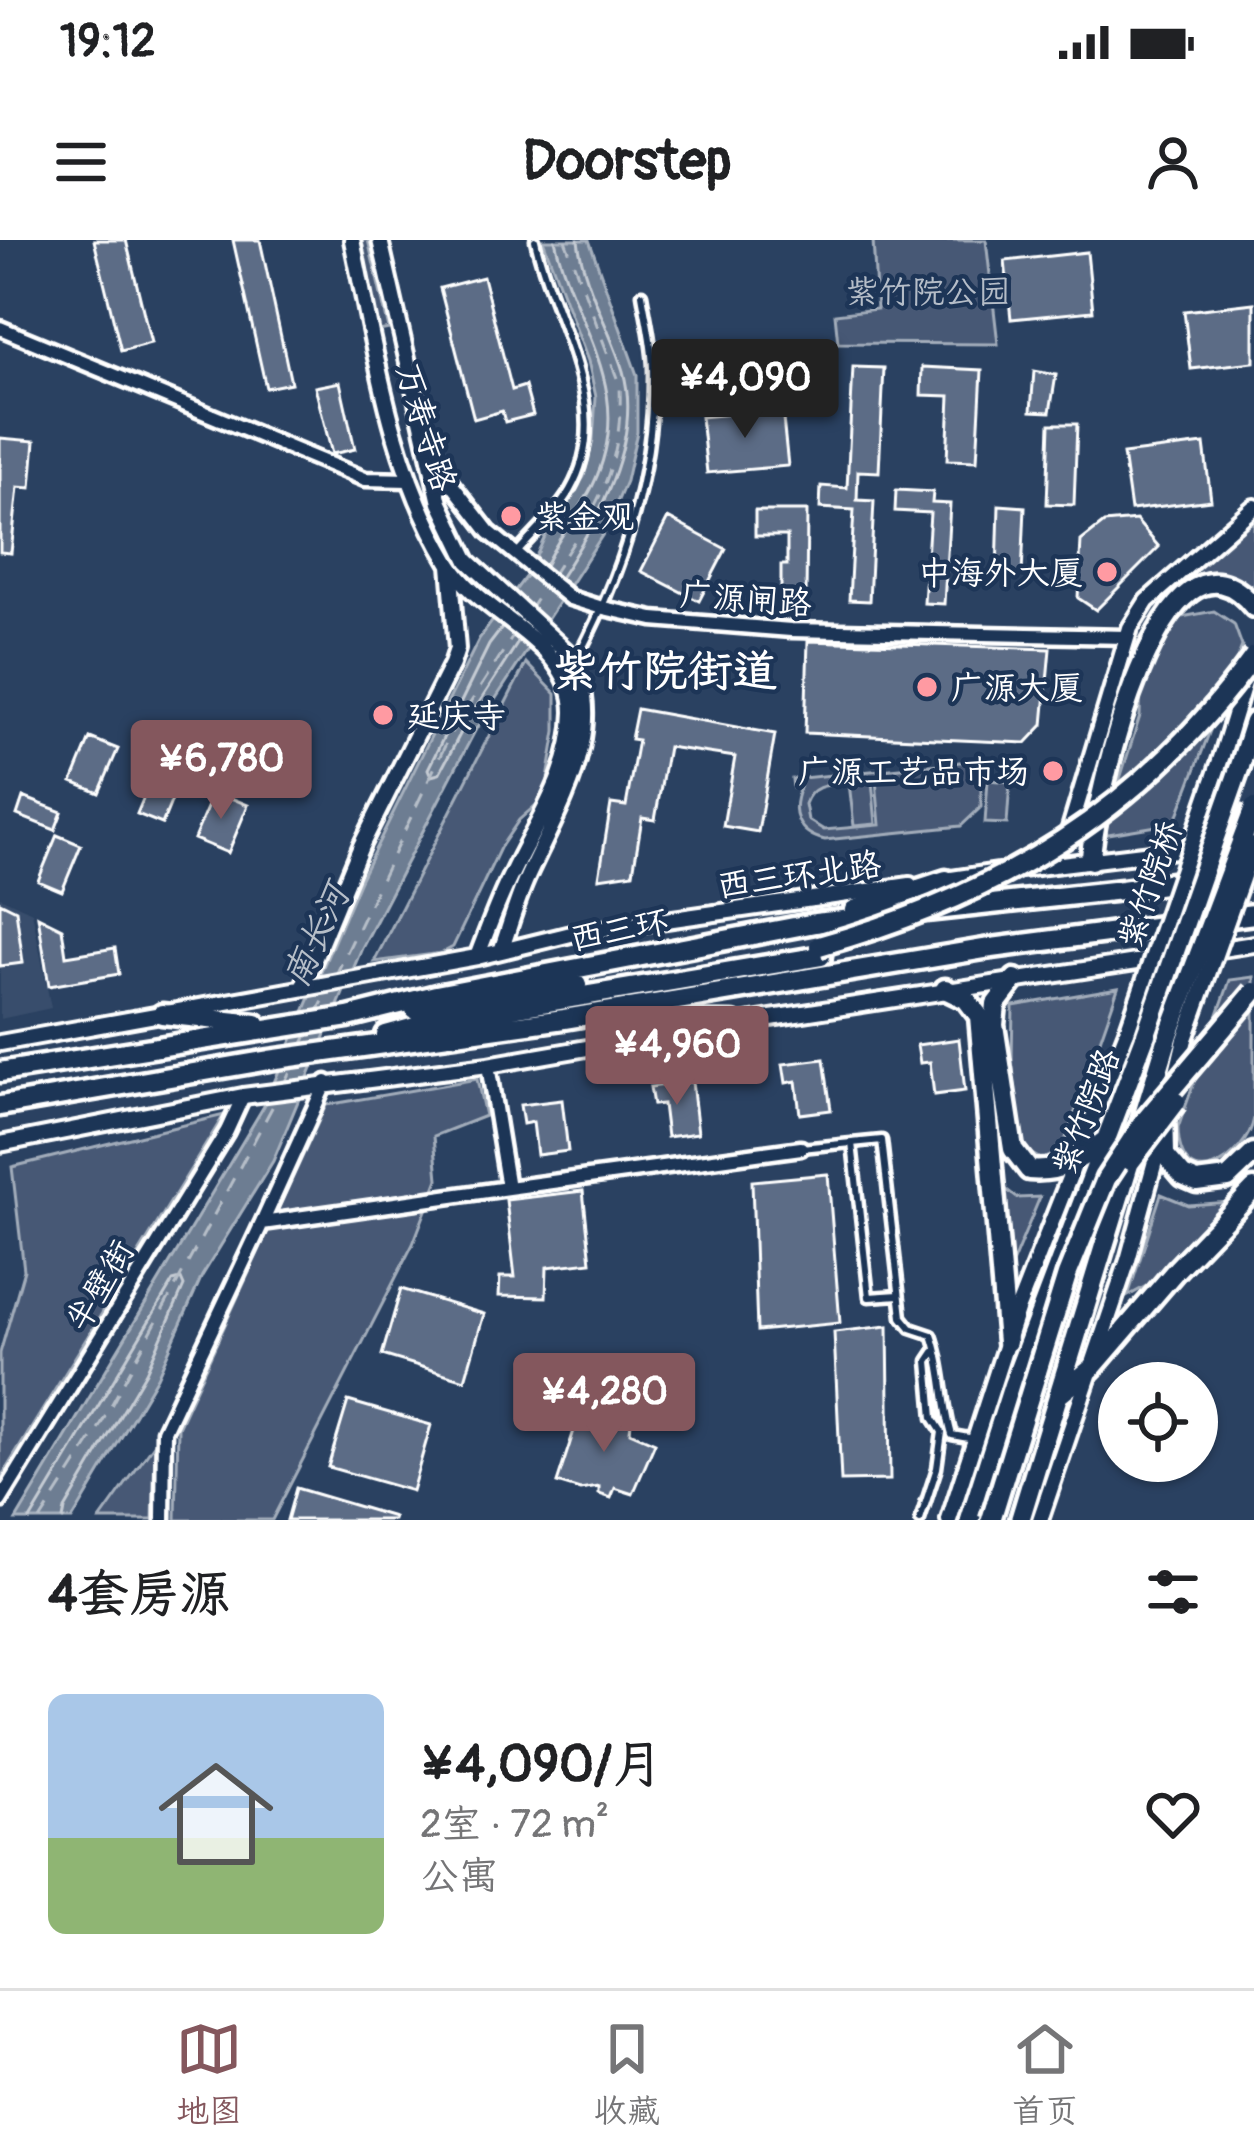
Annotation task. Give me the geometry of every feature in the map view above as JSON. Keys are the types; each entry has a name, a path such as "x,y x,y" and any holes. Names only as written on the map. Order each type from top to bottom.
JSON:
{"highway":[{"path":"1091,860 1096,812 1144,653 1172,608 1186,592 1204,584 1225,584 1241,592 1254,608"},
{"path":"348,1018 820,951 946,904 1053,848 1151,774 1201,723 1254,654"},
{"path":"329,1051 441,1020 820,951 914,929 992,895 1060,857 1166,776 1201,741 1254,672"},
{"name":"紫竹院路","path":"966,1520 1106,1139 1136,1032 1254,722"},
{"name":"紫竹院路","path":"1020,1520 1254,808"},
{"name":"西三环","path":"0,1072 348,1018 436,994 815,922 1122,890 1254,871"},
{"path":"815,922 946,880"},
{"path":"0,1106 985,949 1254,914"},
{"path":"1015,979 996,1004 994,1025 1012,1149 1029,1170 1075,1164 1106,1139"},
{"path":"945,988 966,999 980,1016 1006,1342"},
{"path":"991,1520 1067,1275 1106,1179 1142,1124 1254,992"},
{"path":"1003,1520 1078,1275 1116,1184 1168,1112 1254,1011"},
{"path":"162,1015 284,1027"},
{"path":"564,1019 733,1023"},
{"path":"1177,1037 1163,1132 1165,1155 1172,1167 1197,1182 1228,1178 1254,1153"},
{"path":"1058,1395 1092,1368 1254,1189"}],"street":[{"name":"万寿寺路","path":"352,240 391,425 409,480 450,565 493,610 543,641"},
{"name":"万寿寺路","path":"380,240 440,502 467,561 543,641"},
{"path":"0,328 365,479 409,480"},
{"name":"广源闸路","path":"427,451 489,532 570,598 604,608 653,619 791,630 1127,638"},
{"path":"1051,865 1074,823 1127,638 1147,601 1254,507"},
{"path":"303,986 361,846 452,664 457,649 450,565"},
{"path":"501,951 525,883 566,799 579,754 584,692 574,664 543,641"},
{"path":"477,957 510,875 557,787 571,735 570,685 543,641"},
{"name":"紫竹院桥","path":"1136,1032 1254,654"},
{"name":"西三环北路","path":"0,1043 477,957 575,933 1051,865 1254,842"},
{"name":"紫竹院路","path":"1177,1037 1254,842"},
{"path":"0,1144 326,1082 488,1065 945,988 1254,944"},
{"name":"紫竹院路","path":"949,1520 1006,1342 1075,1164 1136,1032"},
{"path":"488,1065 508,1188"},
{"path":"164,1520 164,1431 326,1082"},
{"name":"半壁街","path":"0,1502 249,1095"},
{"path":"1040,1520 1128,1260 1163,1132"},
{"path":"262,1223 801,1148"}],"lane":[{"path":"517,555 571,489 587,437 586,401 535,240"},
{"path":"574,664 604,608 637,509 652,422 652,362 642,294"},
{"path":"801,1148 882,1140 902,1317 911,1328 932,1335 941,1359 944,1411 952,1435"},
{"path":"853,1143 869,1297 899,1295"},
{"path":"941,1359 934,1352 928,1361 933,1418 942,1432 974,1439"},
{"path":"920,1520 937,1468 942,1432"}],"shaded area":[{"path":"0,897 32,912 51,1008 0,1019"}],"green space":[{"path":"358,240 368,240 389,329 379,331"},
{"name":"紫竹院公园","path":"873,240 986,240 998,344 838,343 835,314 877,309"},
{"path":"1254,520 1254,591 1219,578 1181,584"},
{"path":"1214,611 1234,624 1242,646 1175,823 1102,835 1140,716 1141,676 1166,633 1182,617"},
{"path":"526,663 556,694 556,731 545,797 519,820 500,848 453,947 442,953 374,962"},
{"path":"990,759 991,769 973,772 981,784 981,807 961,826 825,840 808,833 798,821 795,806 800,788 793,788 792,779","holes":["876,780 880,825 824,830 808,820 805,804 817,789 849,783 854,826 876,824 872,781"]},
{"path":"988,780 1010,782 1007,824 985,823"},
{"path":"1254,977 1254,1118 1249,1133 1227,1159 1201,1168 1190,1163 1182,1150 1178,1128 1230,980"},
{"path":"1118,988 1065,1141 1060,1151 1042,1160 1022,1148 1012,1060 1013,1006"},
{"path":"477,1079 485,1116 434,1136 438,1179 413,1244 272,1520 176,1520 178,1427 326,1105"},
{"path":"224,1115 0,1479 0,1353 24,1270 12,1167"},
{"path":"1003,1187 1017,1198 1040,1197 1007,1276"},
{"path":"1161,1194 1188,1205 1230,1202 1148,1285 1128,1296"},
{"path":"155,1443 153,1520 100,1520"}],"water":[{"path":"543,240 589,240 637,375 637,432 626,481 605,531 476,729 362,948 273,1161 202,1276 157,1377 72,1520 16,1520 264,1106 360,880 479,639 529,572 547,532 584,477 596,397 588,361"}],"building":[{"path":"94,240 126,240 151,343 121,351"},
{"path":"233,240 260,240 291,383 266,388"},
{"path":"1087,252 1093,311 1011,319 1005,261"},
{"path":"483,277 512,390 525,386 533,415 505,422 502,411 474,419 440,288"},
{"path":"1254,303 1254,362 1191,369 1184,311"},
{"path":"853,367 884,368 879,472 858,471 857,500 874,501 869,601 849,600 854,510 820,508 821,486 847,488"},
{"path":"922,367 982,370 977,461 947,460 950,396 921,395"},
{"path":"1034,371 1056,375 1050,412 1031,411"},
{"path":"340,382 355,449 332,454 315,387"},
{"path":"782,409 788,466 707,473 701,417"},
{"path":"1050,424 1077,424 1074,505 1047,504"},
{"path":"0,438 35,441 31,488 18,487 11,553 0,552"},
{"path":"1204,444 1211,500 1131,510 1123,454"},
{"path":"896,490 933,492 932,503 950,504 944,604 924,603 930,513 895,511"},
{"path":"999,505 1025,507 1022,575 997,573"},
{"path":"755,511 807,511 806,598 781,599 787,536 755,536"},
{"path":"668,518 726,549 699,601 641,571"},
{"name":"中海外大厦","path":"1136,520 1159,547 1096,610 1078,598 1081,541 1104,523"},
{"name":"广源大厦","path":"808,641 1050,649 1043,725 1026,743 805,733"},
{"path":"637,709 775,734 758,832 723,826 735,757 668,747 655,820 642,818 633,873 599,878 611,804 626,806 638,740 631,739"},
{"path":"90,738 118,749 99,793 72,782"},
{"path":"157,765 182,775 162,824 137,814"},
{"path":"214,791 248,805 228,853 194,839"},
{"path":"23,797 62,812 55,830 17,815"},
{"path":"57,835 81,845 62,891 38,881"},
{"path":"0,902 16,910 23,963 0,966"},
{"path":"38,916 62,928 66,956 115,948 119,974 49,986"},
{"path":"959,1039 965,1091 934,1095 930,1062 920,1063 917,1045"},
{"path":"824,1059 831,1110 800,1114 796,1081 786,1083 783,1064"},
{"path":"692,1082 698,1133 667,1137 663,1104 653,1105 650,1087"},
{"path":"562,1100 568,1151 537,1155 533,1122 523,1124 520,1105"},
{"path":"828,1174 840,1323 757,1331 752,1181"},
{"path":"583,1191 591,1262 547,1267 546,1297 499,1296 500,1277 515,1277 506,1200"},
{"path":"401,1289 484,1314 465,1380 382,1355"},
{"path":"888,1326 890,1480 841,1481 834,1332"},
{"path":"348,1401 431,1425 412,1491 328,1467"},
{"path":"582,1406 608,1419 631,1422 630,1432 655,1443 633,1494 615,1488 611,1498 599,1494 599,1487 580,1490 557,1483"},
{"path":"296,1488 394,1517 287,1520"}],"ferry route":[{"path":"551,577 603,488 620,416 620,386 565,240"},
{"path":"528,612 546,585"},
{"path":"335,977 451,733 517,630"},
{"path":"316,1015 328,991"},
{"path":"301,1048 310,1029"},
{"path":"283,1086 292,1067"},
{"path":"40,1520 100,1426 276,1100"}],"place":[{"name":"紫金观","path":"511,516"},
{"name":"中海外大厦","path":"1107,572"},
{"name":"广源大厦","path":"927,687"},
{"name":"延庆寺","path":"383,715"},
{"name":"广源工艺品市场","path":"1053,771"}],"district":[{"name":"紫竹院街道","path":"665,670"}],"water label":[{"name":"南长河","path":"315,935"}]}
